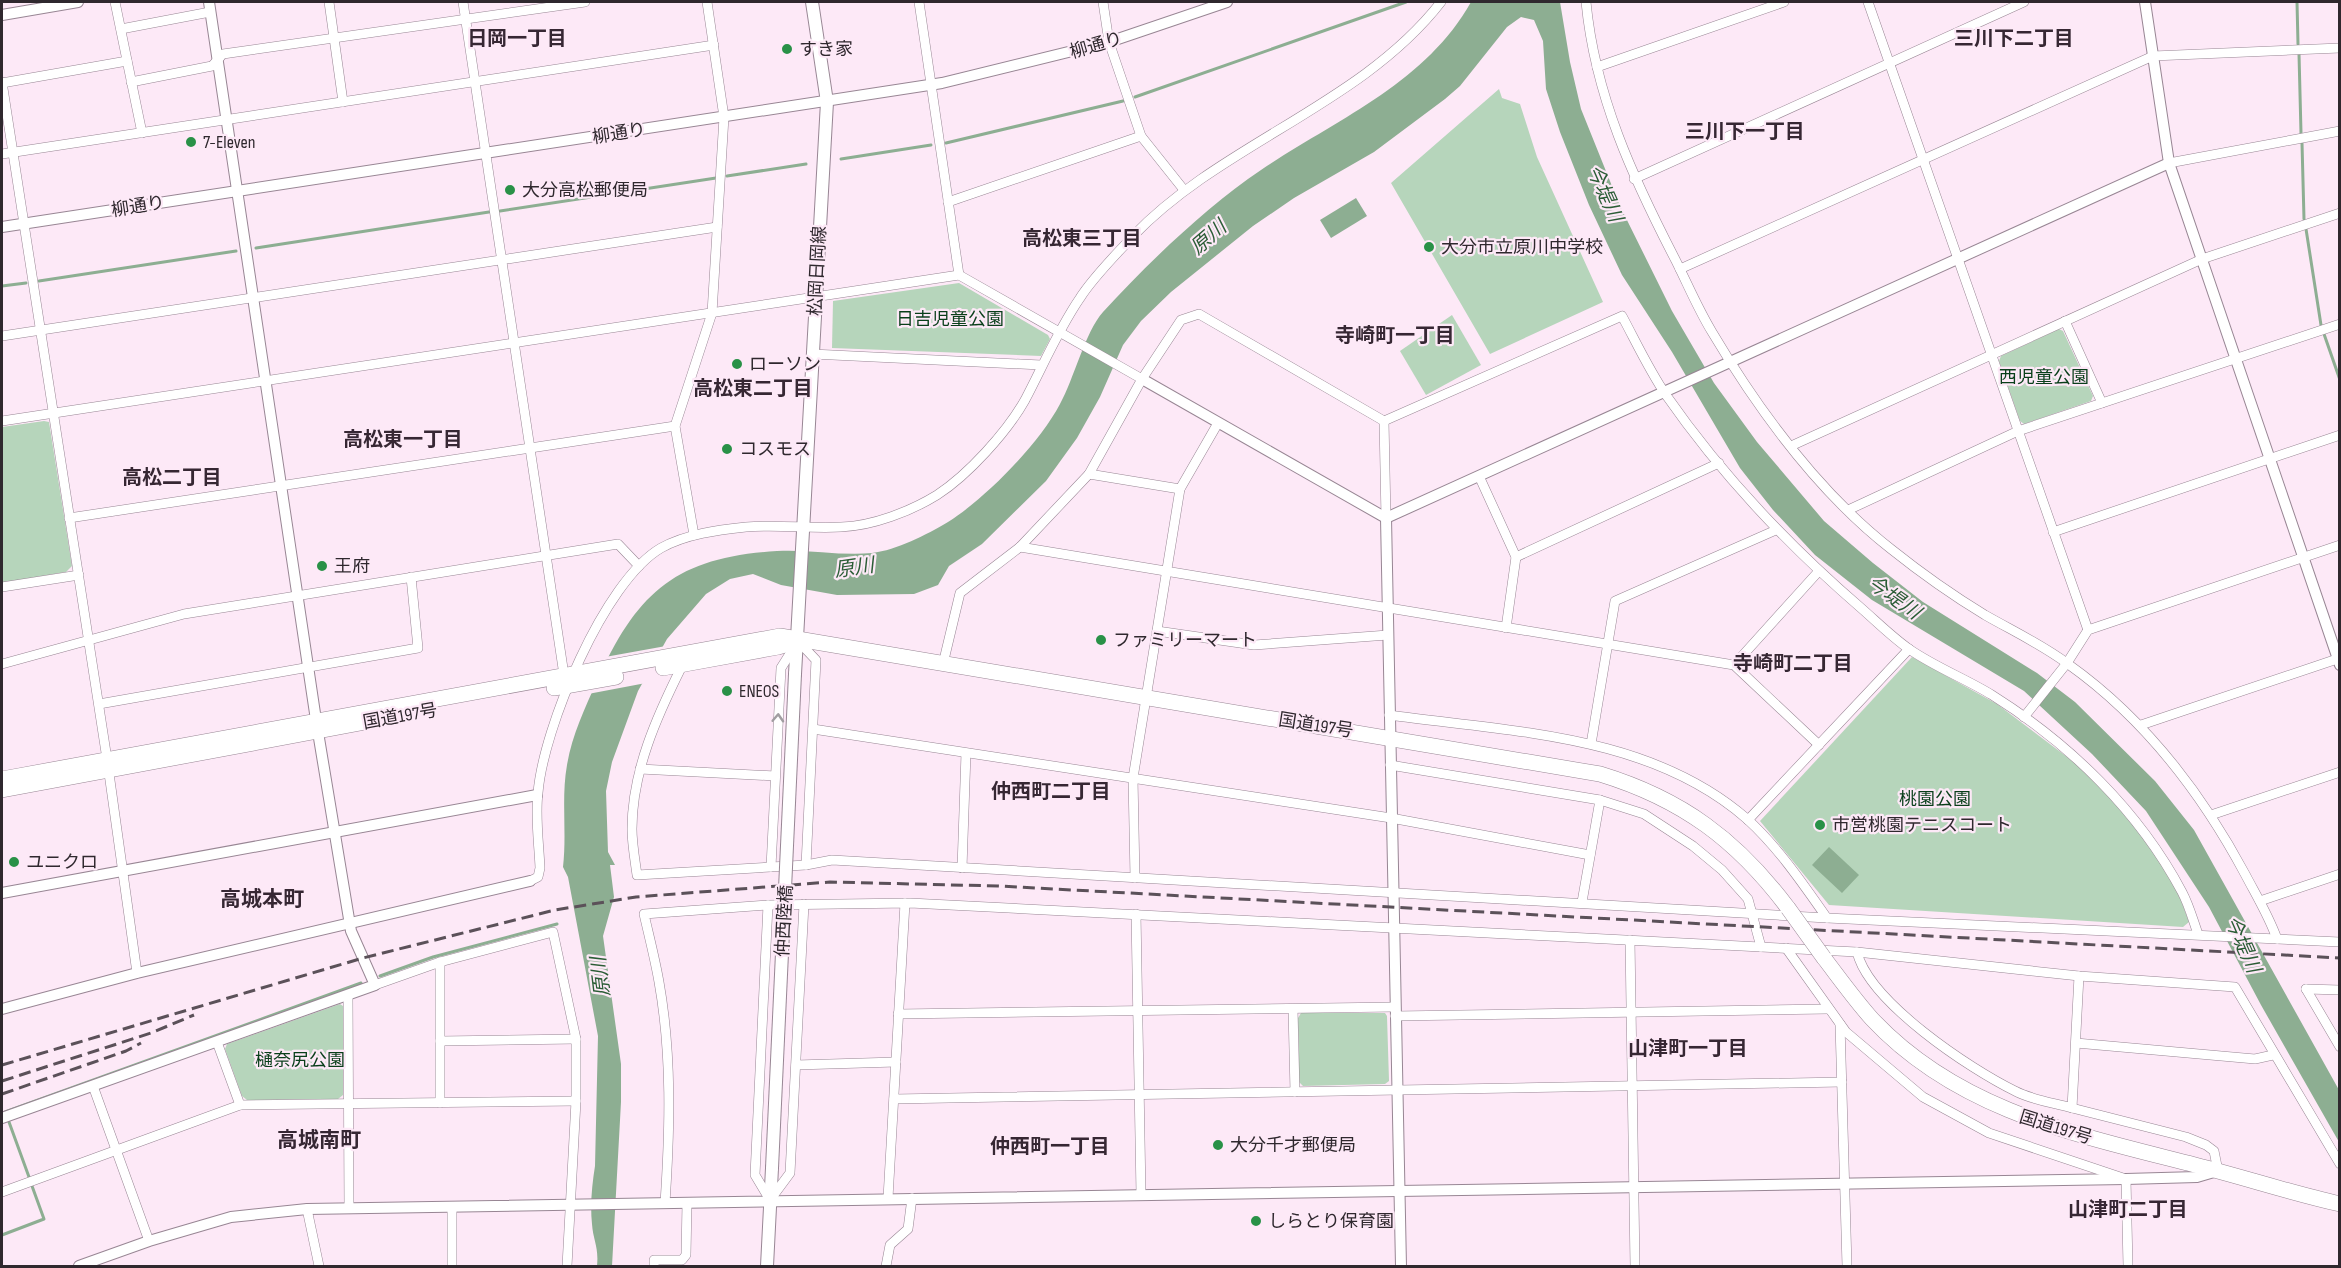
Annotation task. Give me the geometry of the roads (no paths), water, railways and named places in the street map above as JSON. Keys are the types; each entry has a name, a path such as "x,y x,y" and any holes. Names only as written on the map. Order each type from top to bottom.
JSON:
{"highway":[{"name":"国道197号","path":"2,790 107,765 576,677 665,663 780,636 798,641 1583,770 1639,787 1675,804 1713,829 1756,869 1863,1009 1895,1041 1944,1078 1989,1104 2055,1128 2340,1204"},
{"name":"国道197号","path":"665,663 682,666 798,641"},
{"name":"国道197号","path":"2,779 107,765"}],"main road":[{"name":"松岡日岡線","path":"798,641 827,102 812,2"},
{"name":"仲西陸橋","path":"770,1200 798,641"},
{"path":"767,1266 770,1200"}],"street":[{"path":"2,15 78,2"},
{"path":"115,2 142,133"},
{"path":"329,2 343,102"},
{"path":"463,2 488,153 546,555 576,677"},
{"path":"131,82 212,66 223,54 585,2"},
{"path":"694,535 675,426 712,313 724,117 707,2"},
{"path":"919,2 959,275"},
{"path":"1102,2 1109,42 1142,136 1184,190"},
{"name":"柳通り","path":"2,227 931,85 987,74 1109,42 1227,2"},
{"path":"2,1009 137,973 530,881 538,877 540,868 537,795 548,746 610,603 639,566 660,548 694,535 748,527 844,527 883,519 936,495 968,470 1023,403 1041,365 1087,289 1136,233 1184,190 1316,108 1365,72 1421,25 1441,2"},
{"path":"1586,2 1597,67 1614,128 1634,179 1710,329 1731,363 1791,446 1848,510 1888,548 1940,586 2067,663 2108,694 2141,725 2181,773 2211,815 2260,901 2277,939"},
{"path":"1597,67 1784,2"},
{"path":"1868,2 2088,630"},
{"path":"1634,179 2024,2"},
{"path":"2141,725 2339,661 2169,163 2145,2"},
{"path":"120,29 210,7 308,668 350,923 375,985"},
{"path":"2,154 714,45"},
{"path":"1680,269 2153,56 2340,48"},
{"path":"127,61 2,83 99,704 137,973"},
{"path":"1386,518 1665,394 1716,368 2169,163 2340,131"},
{"path":"948,202 1142,136"},
{"path":"1791,446 2202,259 2340,213"},
{"path":"2,336 717,226"},
{"path":"2,421 959,275 1386,518"},
{"path":"943,664 960,593 1020,547 1089,474 1142,379 1182,320 1198,314 1384,421"},
{"path":"1384,421 1622,316 1665,394 1776,530 1818,572 1909,649 1991,695 2024,717 2065,749 2119,800 2139,825 2183,894 2198,934"},
{"path":"2065,321 2102,403"},
{"path":"1848,510 2018,431 2340,324"},
{"path":"812,354 1041,365"},
{"path":"1384,421 1401,1266"},
{"path":"1135,878 1133,778 1180,489 1218,423"},
{"path":"69,518 675,426"},
{"path":"2053,532 2340,435"},
{"path":"1516,557 1719,463"},
{"path":"1089,474 1180,489"},
{"path":"1479,476 1516,557 1506,628"},
{"path":"1591,744 1615,601 1776,530"},
{"path":"2,664 184,614 546,555 618,544 639,566"},
{"path":"2024,717 2067,663 2088,630 2340,545"},
{"path":"1020,547 1734,665 1819,745"},
{"path":"1734,665 1818,572"},
{"path":"2,587 78,575"},
{"path":"99,704 418,648 411,577"},
{"path":"1157,631 1244,645 1388,634"},
{"path":"771,867 781,668 798,641 816,660 806,865"},
{"path":"1748,820 1909,649"},
{"path":"682,666 652,732 640,769 632,829 637,875 806,865 832,860 1827,918 2340,942"},
{"path":"1389,715 1591,744 1647,760 1723,800 1748,820 1790,866 1827,918"},
{"path":"813,729 1391,818 1590,855"},
{"path":"962,868 966,753"},
{"path":"1390,765 1600,800 1644,814 1693,846 1722,870 1748,899 1754,914 1761,947"},
{"path":"640,769 775,776"},
{"path":"2211,815 2340,772"},
{"path":"2,893 537,795"},
{"path":"1582,902 1600,800"},
{"path":"2260,901 2340,874"},
{"path":"888,1198 905,903"},
{"path":"665,1203 670,1128 669,1066 659,980 644,914 804,904 905,903 1857,952 2079,976 2235,987 2273,1055 2340,1164"},
{"path":"770,1200 790,1173 804,904"},
{"path":"768,905 754,1175 770,1200"},
{"path":"1136,914 1141,1194"},
{"path":"2,1118 440,962 554,932 576,1039 573,1205 567,1266"},
{"path":"1630,940 1635,1266"},
{"path":"1785,948 1840,1024 1923,1097 1989,1133 2126,1179"},
{"path":"79,1266 149,1241 231,1217 307,1209 2126,1179 2197,1177 2218,1170 2214,1151 2186,1137 2018,1093 1942,1045 1893,1005 1870,979 1857,952"},
{"path":"440,962 440,1103"},
{"path":"2072,1108 2079,976"},
{"path":"2340,990 2306,989 2340,1047"},
{"path":"348,995 349,1208"},
{"path":"898,1014 1293,1008 1631,1012 1828,1008"},
{"path":"1293,1008 1295,1092"},
{"path":"1840,1024 1847,1266"},
{"path":"440,1041 576,1039"},
{"path":"217,1042 240,1105"},
{"path":"2076,1043 2255,1059 2273,1055"},
{"path":"796,1065 896,1062"},
{"path":"894,1099 1842,1082"},
{"path":"93,1086 149,1241"},
{"path":"2,1191 240,1105 576,1101"},
{"path":"2126,1179 2128,1266"},
{"path":"886,1266 890,1245 908,1229 912,1198"},
{"path":"654,1266 654,1260 682,1260 686,1256 687,1203"},
{"path":"452,1207 452,1266"},
{"path":"307,1209 319,1266"}],"water":[{"path":"1471,2 1560,2 1581,109 1620,206 1672,311 1714,383 1757,442 1824,521 1923,602 2037,673 2075,702 2155,781 2194,830 2339,1090 2339,1142 2261,1005 2209,907 2146,811 2092,754 2024,691 1872,600 1815,555 1773,510 1740,468 1672,352 1622,275 1589,205 1560,132 1546,89 1543,41 1534,20 1521,17 1507,27 1460,86 1445,99 1374,152 1294,198 1253,226 1171,292 1141,321 1123,345 1100,397 1077,438 1046,481 982,544 949,566 938,585 914,594 837,595 781,585 753,574 730,579 706,594 667,639 638,691 612,762 606,791 608,852 615,865 610,865 614,897 603,936 621,1064 621,1102 612,1266 597,1266 591,1210 595,1166 598,1036 568,877 563,867 564,790 569,754 579,722 612,650 628,624 645,602 664,585 686,571 712,561 777,551 872,553 921,537 963,512 995,485 1025,453 1051,420 1097,321 1139,274 1178,236 1240,185 1404,78 1452,31"},
{"path":"1356,198 1367,216 1331,238 1320,220"},
{"path":"1829,847 1859,875 1842,893 1812,865"}],"waterway":[{"path":"1135,97 1406,2"},
{"path":"2297,2 2298,44"},
{"path":"2299,54 2301,133"},
{"path":"946,143 1123,101"},
{"path":"2302,143 2304,219"},
{"path":"841,159 931,145"},
{"path":"727,176 806,164"},
{"path":"500,211 716,178"},
{"path":"256,248 489,212"},
{"path":"2306,229 2321,325"},
{"path":"39,281 236,251"},
{"path":"2,286 26,283"},
{"path":"2324,334 2340,380"},
{"path":"380,976 433,957 557,924"},
{"path":"5,1112 361,983"},
{"path":"9,1122 29,1177"},
{"path":"2,1235 44,1219 32,1186"}],"railway":[{"path":"2,1065 363,958 555,910 636,897 830,882 998,886 2340,958"},
{"path":"2,1081 151,1033 194,1015"},
{"path":"2,1094 126,1051 141,1043"}],"place":[{"name":"すき家","path":"787,49"},
{"name":"7-Eleven","path":"191,142"},
{"name":"大分高松郵便局","path":"510,190"},
{"name":"大分市立原川中学校","path":"1429,247"},
{"name":"ローソン","path":"737,364"},
{"name":"コスモス","path":"727,449"},
{"name":"王府","path":"322,566"},
{"name":"ファミリーマート","path":"1101,640"},
{"name":"ENEOS","path":"727,691"},
{"name":"市営桃園テニスコート","path":"1820,825"},
{"name":"ユニクロ","path":"14,862"},
{"name":"大分千才郵便局","path":"1218,1145"},
{"name":"しらとり保育園","path":"1256,1221"}],"district":[{"name":"日岡一丁目","path":"517,38"},
{"name":"三川下二丁目","path":"2014,38"},
{"name":"三川下一丁目","path":"1745,131"},
{"name":"高松東三丁目","path":"1082,238"},
{"name":"寺崎町一丁目","path":"1395,335"},
{"name":"高松東二丁目","path":"753,388"},
{"name":"高松東一丁目","path":"403,439"},
{"name":"高松二丁目","path":"172,477"},
{"name":"寺崎町二丁目","path":"1793,663"},
{"name":"仲西町二丁目","path":"1051,791"},
{"name":"高城本町","path":"262,899"},
{"name":"山津町一丁目","path":"1688,1048"},
{"name":"高城南町","path":"319,1140"},
{"name":"仲西町一丁目","path":"1050,1146"},
{"name":"山津町二丁目","path":"2128,1209"}],"water label":[{"name":"今堤川","path":"1605,193"},
{"name":"原川","path":"1208,237"},
{"name":"原川","path":"854,567"},
{"name":"今堤川","path":"1894,597"},
{"name":"今堤川","path":"2243,944"},
{"name":"原川","path":"600,977"}],"park label":[{"name":"日吉児童公園","path":"950,319"},
{"name":"西児童公園","path":"2044,377"},
{"name":"桃園公園","path":"1935,799"},
{"name":"樋奈尻公園","path":"300,1060"}]}
